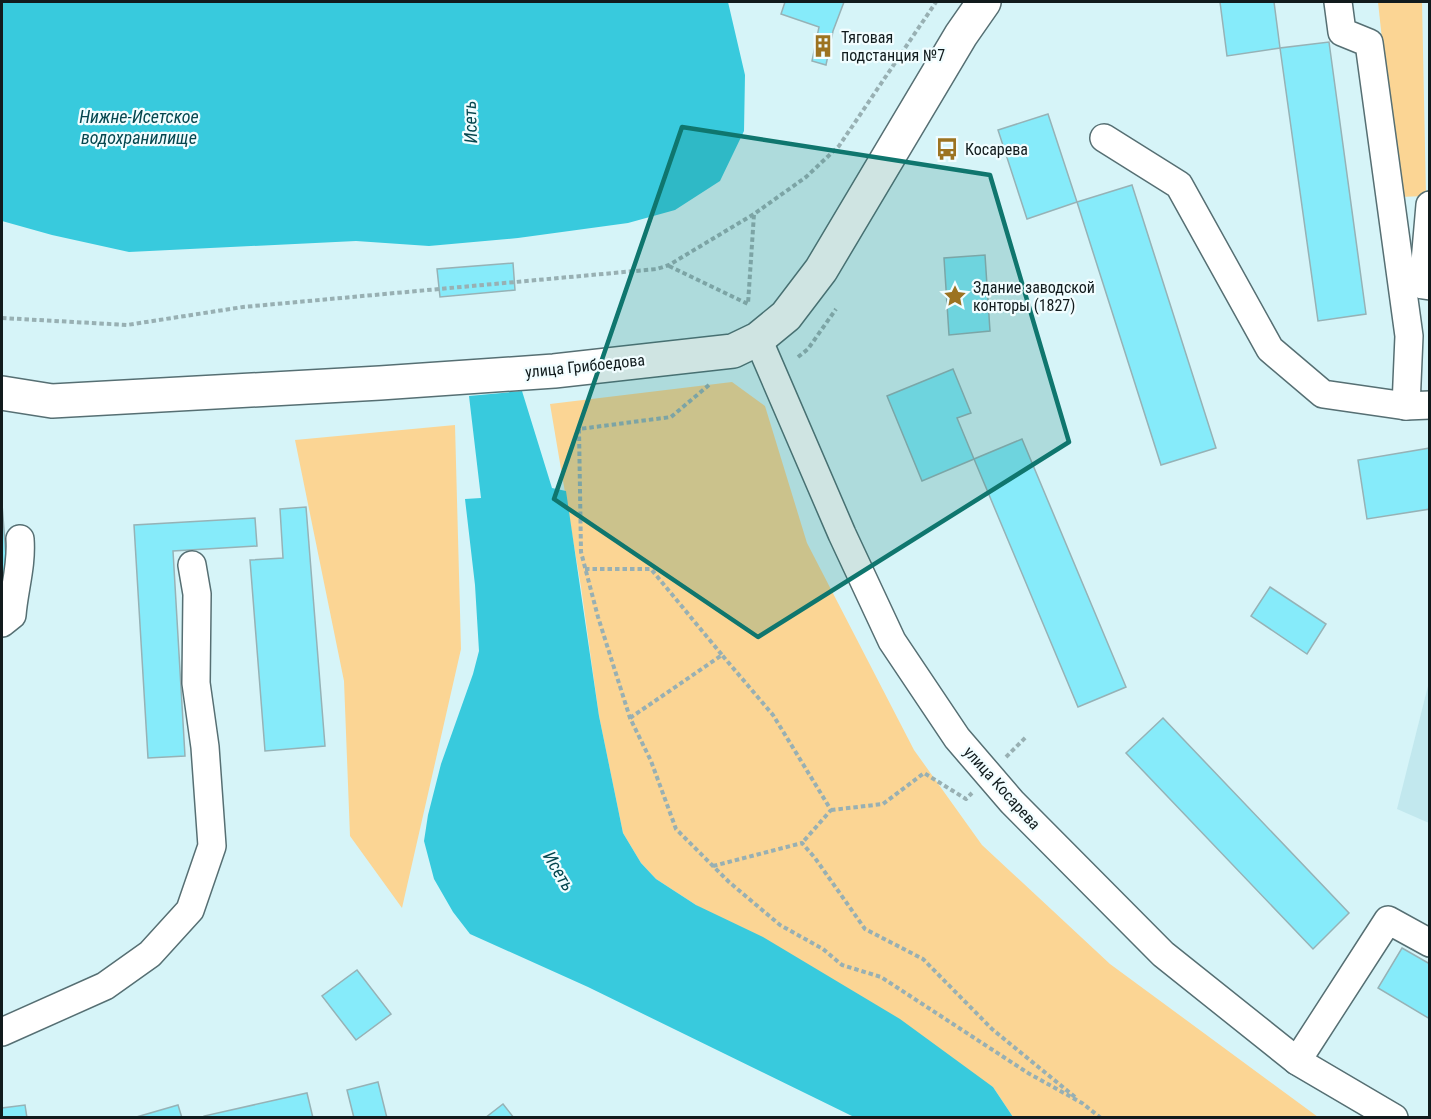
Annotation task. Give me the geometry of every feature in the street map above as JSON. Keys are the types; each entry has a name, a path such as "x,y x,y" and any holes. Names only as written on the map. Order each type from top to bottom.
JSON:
{"main road":[{"name":"улица Грибоедова","path":"2,393 52,401 380,383 554,371 733,351 758,339 786,316 821,270 961,35 984,2"}],"street":[{"path":"1104,138 1179,185 1270,349 1323,394 1418,405 1369,43 1342,32 1338,2"},
{"path":"1409,336 1426,285 1430,205"},
{"name":"улица Косарева","path":"758,339 842,534 892,641 957,738 1012,801 1164,954 1298,1061 1394,1118"},
{"path":"2,623 12,615 21,558 20,539"},
{"path":"2,1032 105,986 150,954 190,910 212,846 205,747 196,683 197,594 192,565"},
{"path":"1298,1061 1388,920 1430,943"}],"path":[{"path":"2,318 128,326 243,308 657,269 669,265 754,213 806,177 838,146 936,2"},
{"path":"669,265 748,304 754,213"},
{"path":"798,357 808,349 836,309"},
{"path":"713,381 671,417 579,429 581,552 585,569 630,718 651,761 676,829 729,882 780,925 823,949 842,965 881,977 1028,1073 1082,1104"},
{"path":"585,569 651,569 773,715 831,810"},
{"path":"630,718 722,655"},
{"path":"713,866 802,843 831,810 884,804 924,773 966,799"},
{"path":"802,843 865,929 922,959 992,1029 1101,1118"}],"highlighted area":[{"path":"682,127 990,175 1069,442 758,637 554,499"}],"shaded area":[{"path":"1378,2 1422,2 1426,196 1399,197"},
{"path":"732,382 765,406 807,543 914,750 982,845 1110,964 1318,1117 1013,1117 993,1087 696,905 656,879 641,863 623,833 599,716 581,587 550,404"},
{"path":"455,425 461,649 402,908 350,836 344,681 295,440"},
{"path":"1429,682 1430,823 1397,809"}],"water":[{"name":"Нижне-Исетское водохранилище","path":"2,2 728,2 745,75 744,131 720,181 675,210 628,223 518,238 429,246 356,241 129,252 2,221"},
{"name":"Исеть","path":"522,391 552,488 566,491 599,716 623,833 641,863 656,879 696,905 763,937 900,1019 993,1087 1013,1117 854,1117 588,987 470,934 453,912 434,879 424,841 441,764 479,651 475,585 465,499 481,498 469,396"}],"building":[{"name":"Тяговая подстанция №7","path":"785,2 844,2 833,31 826,65 812,61 819,27 781,14"},
{"path":"1220,2 1274,2 1280,48 1227,56"},
{"path":"1329,42 1366,314 1318,321 1280,48"},
{"path":"1048,114 1077,202 1027,219 998,130"},
{"path":"1132,185 1216,448 1161,465 1077,202"},
{"path":"985,255 990,331 949,335 944,258"},
{"path":"513,263 515,290 440,297 437,269"},
{"path":"953,369 971,413 957,418 974,459 922,481 887,396"},
{"path":"1022,439 1126,687 1078,707 974,459"},
{"path":"1430,448 1430,509 1367,519 1358,460"},
{"path":"2,504 8,582 2,582"},
{"path":"306,507 325,746 265,751 250,560 283,558 280,509"},
{"path":"255,518 257,546 173,551 185,756 148,758 134,525"},
{"path":"1270,587 1326,624 1307,654 1251,616"},
{"path":"1163,718 1349,913 1313,949 1126,753"},
{"path":"1402,948 1430,964 1430,1019 1378,988"},
{"path":"357,970 391,1014 356,1040 322,996"},
{"path":"378,1082 387,1118 354,1118 347,1090"},
{"path":"307,1093 313,1118 204,1118 204,1116"},
{"path":"503,1104 514,1118 485,1118"},
{"path":"25,1105 27,1118 2,1118 2,1108"},
{"path":"178,1105 182,1118 133,1118"}],"place":[{"name":"Тяговая подстанция №7","path":"823,46"},
{"name":"Косарева","path":"947,149"},
{"name":"Здание заводской конторы (1827)","path":"955,296"}]}
